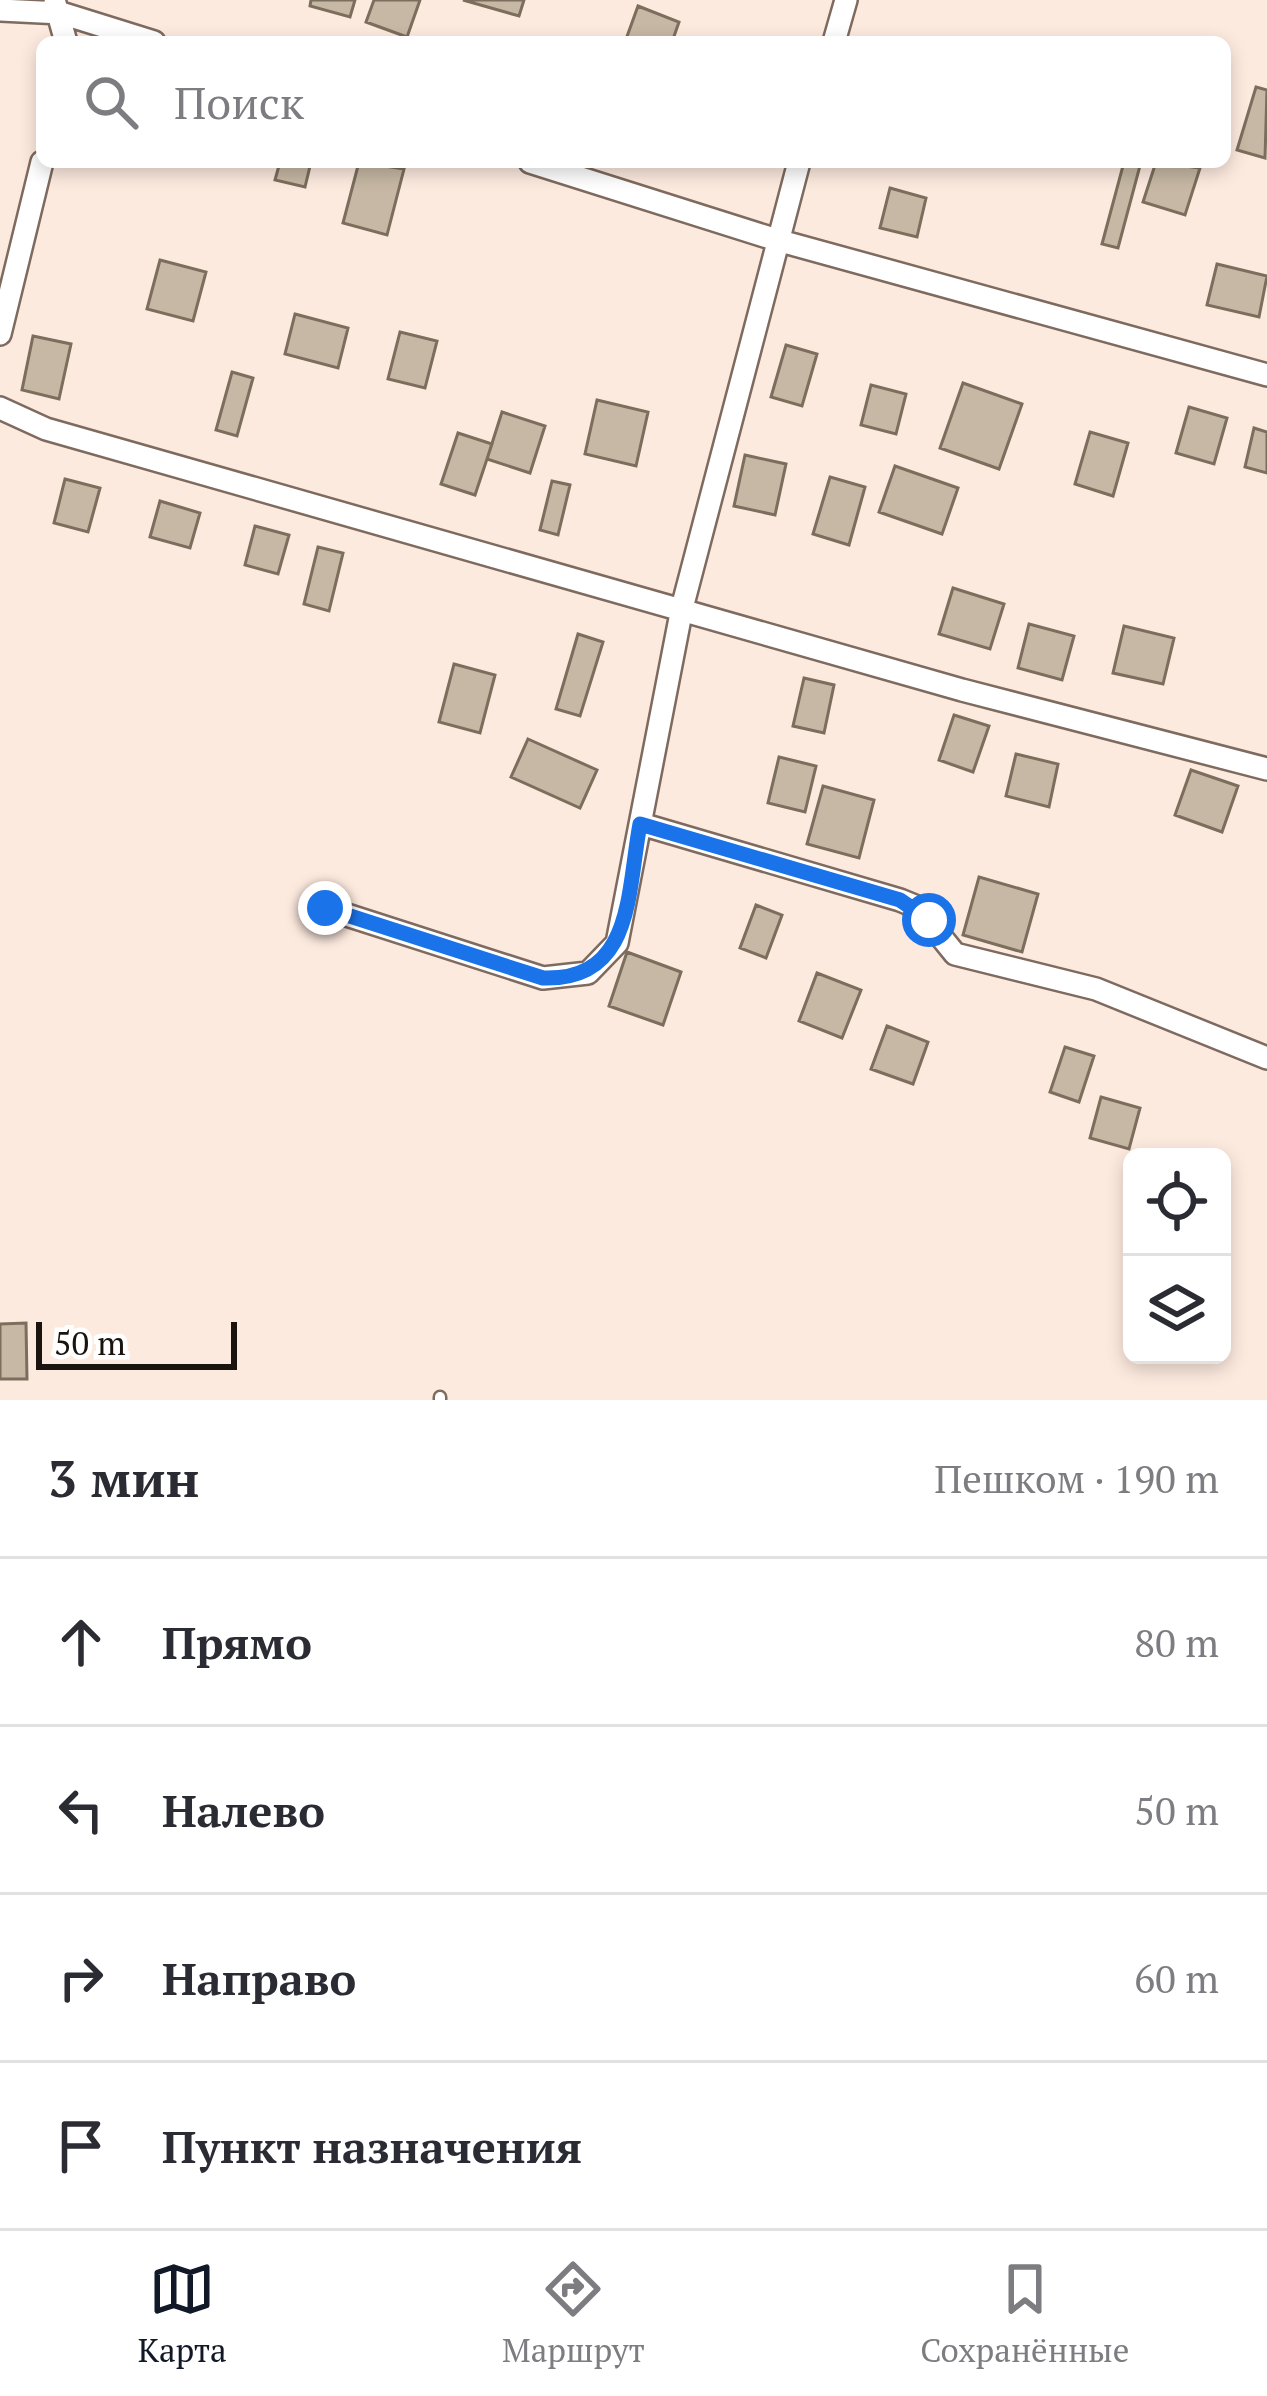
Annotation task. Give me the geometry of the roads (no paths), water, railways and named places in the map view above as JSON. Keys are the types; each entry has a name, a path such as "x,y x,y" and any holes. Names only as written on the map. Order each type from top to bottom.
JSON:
{"street":[{"path":"836,36 846,0"},
{"path":"0,10 57,7 137,36"},
{"path":"0,334 41,168"},
{"path":"549,168 777,240 1267,375"},
{"path":"325,908 543,978 568,979 604,961 617,943 682,608 797,168"},
{"path":"0,408 46,429 962,690 1267,769"},
{"path":"640,824 900,900 916,907 955,954 1096,989 1267,1058"}]}
